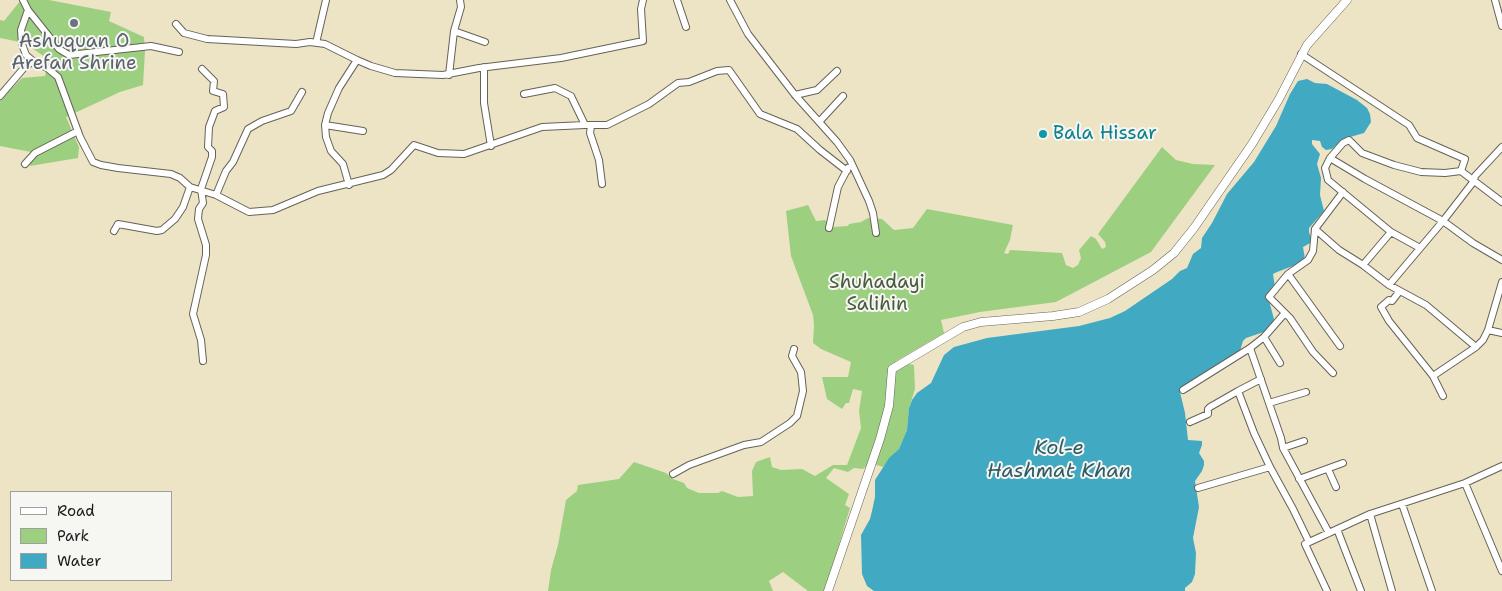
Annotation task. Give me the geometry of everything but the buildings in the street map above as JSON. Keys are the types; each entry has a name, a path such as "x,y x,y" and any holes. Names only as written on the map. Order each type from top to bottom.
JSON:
{"street":[{"path":"23,0 28,10 59,48 69,55 151,46 179,52"},
{"path":"316,43 326,0"},
{"path":"449,75 454,31 461,7 460,0"},
{"path":"176,24 184,33 207,39 325,44 356,60 395,73 449,75 484,67 561,58 643,41 641,8 643,0"},
{"path":"677,0 686,26"},
{"path":"730,0 748,34 837,142 850,162 870,201 876,233"},
{"path":"828,591 880,439 889,406 892,368 962,327 981,322 1079,312 1108,299 1154,270 1174,253 1194,228 1252,144 1279,99 1302,54 1347,0"},
{"path":"1495,0 1502,26"},
{"path":"28,10 21,30 22,44 26,56 58,77 78,131 93,162 118,168 171,174 180,178 190,187 216,195 249,212 281,208 318,191 349,185 382,175 391,170 414,145 438,153 464,154 542,127 607,125 649,104 678,83 689,82 717,71 729,70 760,114 797,129 847,171"},
{"path":"454,31 485,42"},
{"path":"1302,54 1408,124 1417,138 1465,159 1461,171"},
{"path":"349,185 344,164 331,151 326,137 325,125 339,88 344,83 356,60"},
{"path":"0,96 23,69 33,61"},
{"path":"484,67 484,103 491,146"},
{"path":"202,68 214,81 213,91 223,94 224,107 215,111 209,127 208,147 212,151 212,157 201,189 203,203 199,209 198,219 206,245 206,255 193,314 201,340 203,361"},
{"path":"796,94 817,90 838,71"},
{"path":"524,94 555,88 571,96 588,126 599,160 602,184"},
{"path":"216,195 248,129 262,121 291,112 302,92"},
{"path":"820,122 843,96"},
{"path":"325,125 363,131"},
{"path":"25,164 35,153 78,131"},
{"path":"1420,248 1391,232 1328,180 1325,168 1342,143 1349,140 1362,153 1394,166 1421,172 1445,173 1461,171 1502,202"},
{"path":"1389,285 1474,181 1475,176 1502,146"},
{"path":"1330,158 1365,179 1443,220 1473,243 1502,260"},
{"path":"829,228 838,187 850,162"},
{"path":"114,231 118,224 157,231 162,230 175,219 183,207 190,187"},
{"path":"1332,372 1313,352 1285,313 1269,298 1288,274 1308,260 1313,251 1315,229 1343,192"},
{"path":"1315,229 1339,250 1398,292 1426,305 1476,347"},
{"path":"1362,265 1391,232"},
{"path":"1288,274 1340,346"},
{"path":"1433,376 1476,347 1482,340 1488,330 1502,282"},
{"path":"1398,292 1392,301 1389,300 1381,307 1389,321 1433,376 1443,396"},
{"path":"1183,390 1250,348 1264,337 1285,313"},
{"path":"1488,330 1502,333"},
{"path":"1264,337 1280,363"},
{"path":"1250,348 1270,403 1283,448 1329,533"},
{"path":"673,474 690,465 744,445 761,442 790,423 797,416 803,391 801,372 792,356 794,349"},
{"path":"1190,422 1208,414 1210,407 1261,379"},
{"path":"1238,391 1254,433 1270,467 1294,509 1308,542"},
{"path":"1270,403 1306,392"},
{"path":"1283,448 1304,441"},
{"path":"1299,479 1343,464"},
{"path":"1327,591 1305,544 1370,514 1465,483 1502,466"},
{"path":"1198,488 1270,467"},
{"path":"1328,469 1336,486"},
{"path":"1465,483 1502,571"},
{"path":"1402,504 1432,591"},
{"path":"1370,514 1392,591"},
{"path":"1337,529 1361,591"}],"green space":[{"path":"21,0 49,0 111,12 109,21 144,37 143,85 120,92 66,117 79,147 78,158 30,166 31,152 0,146 0,100 22,78 45,76 49,60 25,43 0,38 0,20 4,21"},
{"name":"Shuhadayi Salihin","path":"1162,147 1176,160 1193,164 1215,165 1151,252 1056,302 980,312 941,320 944,333 896,361 899,368 909,364 914,365 915,389 909,408 907,430 899,449 883,467 870,463 863,469 854,468 848,472 834,468 826,478 849,494 845,505 850,508 825,591 808,591 783,572 769,581 773,591 548,591 566,500 577,491 578,485 619,479 634,462 666,473 673,479 684,483 687,488 699,493 718,493 722,491 738,497 753,496 752,471 756,462 770,457 772,467 781,470 802,469 815,476 833,465 847,465 861,428 859,411 862,391 853,389 849,403 846,403 842,409 827,399 822,377 848,377 851,362 821,349 813,343 813,315 791,256 786,211 808,205 816,221 825,220 833,227 848,226 868,218 882,219 894,230 913,228 927,209 1013,225 1010,240 1004,253 1008,254 1010,250 1062,253 1066,265 1073,268 1078,265 1081,258 1079,250 1091,236 1096,239 1102,249 1106,247 1105,242 1098,234"}],"water":[{"name":"Kol-e Hashmat Khan","path":"1307,79 1315,83 1327,84 1357,100 1367,108 1371,122 1364,133 1343,139 1332,149 1326,150 1322,147 1320,141 1312,140 1312,144 1320,154 1317,164 1321,178 1320,195 1324,211 1309,228 1312,242 1303,247 1305,259 1298,264 1273,274 1275,287 1268,297 1274,319 1272,325 1267,331 1246,338 1240,351 1180,392 1188,440 1202,441 1199,453 1204,461 1202,471 1195,481 1199,507 1193,538 1196,553 1195,574 1192,582 1185,588 1185,591 874,591 867,586 862,574 861,535 870,519 875,497 875,480 889,458 899,449 907,430 909,408 912,400 917,393 931,383 944,355 954,347 987,338 1079,326 1110,318 1125,311 1172,279 1180,271 1187,268 1193,254 1201,248 1202,238 1227,194 1254,162 1276,126 1298,81"}],"place":[{"name":"Ashuquan O Arefan Shrine","path":"74,23"},
{"name":"Bala Hissar","path":"1043,134"}]}
